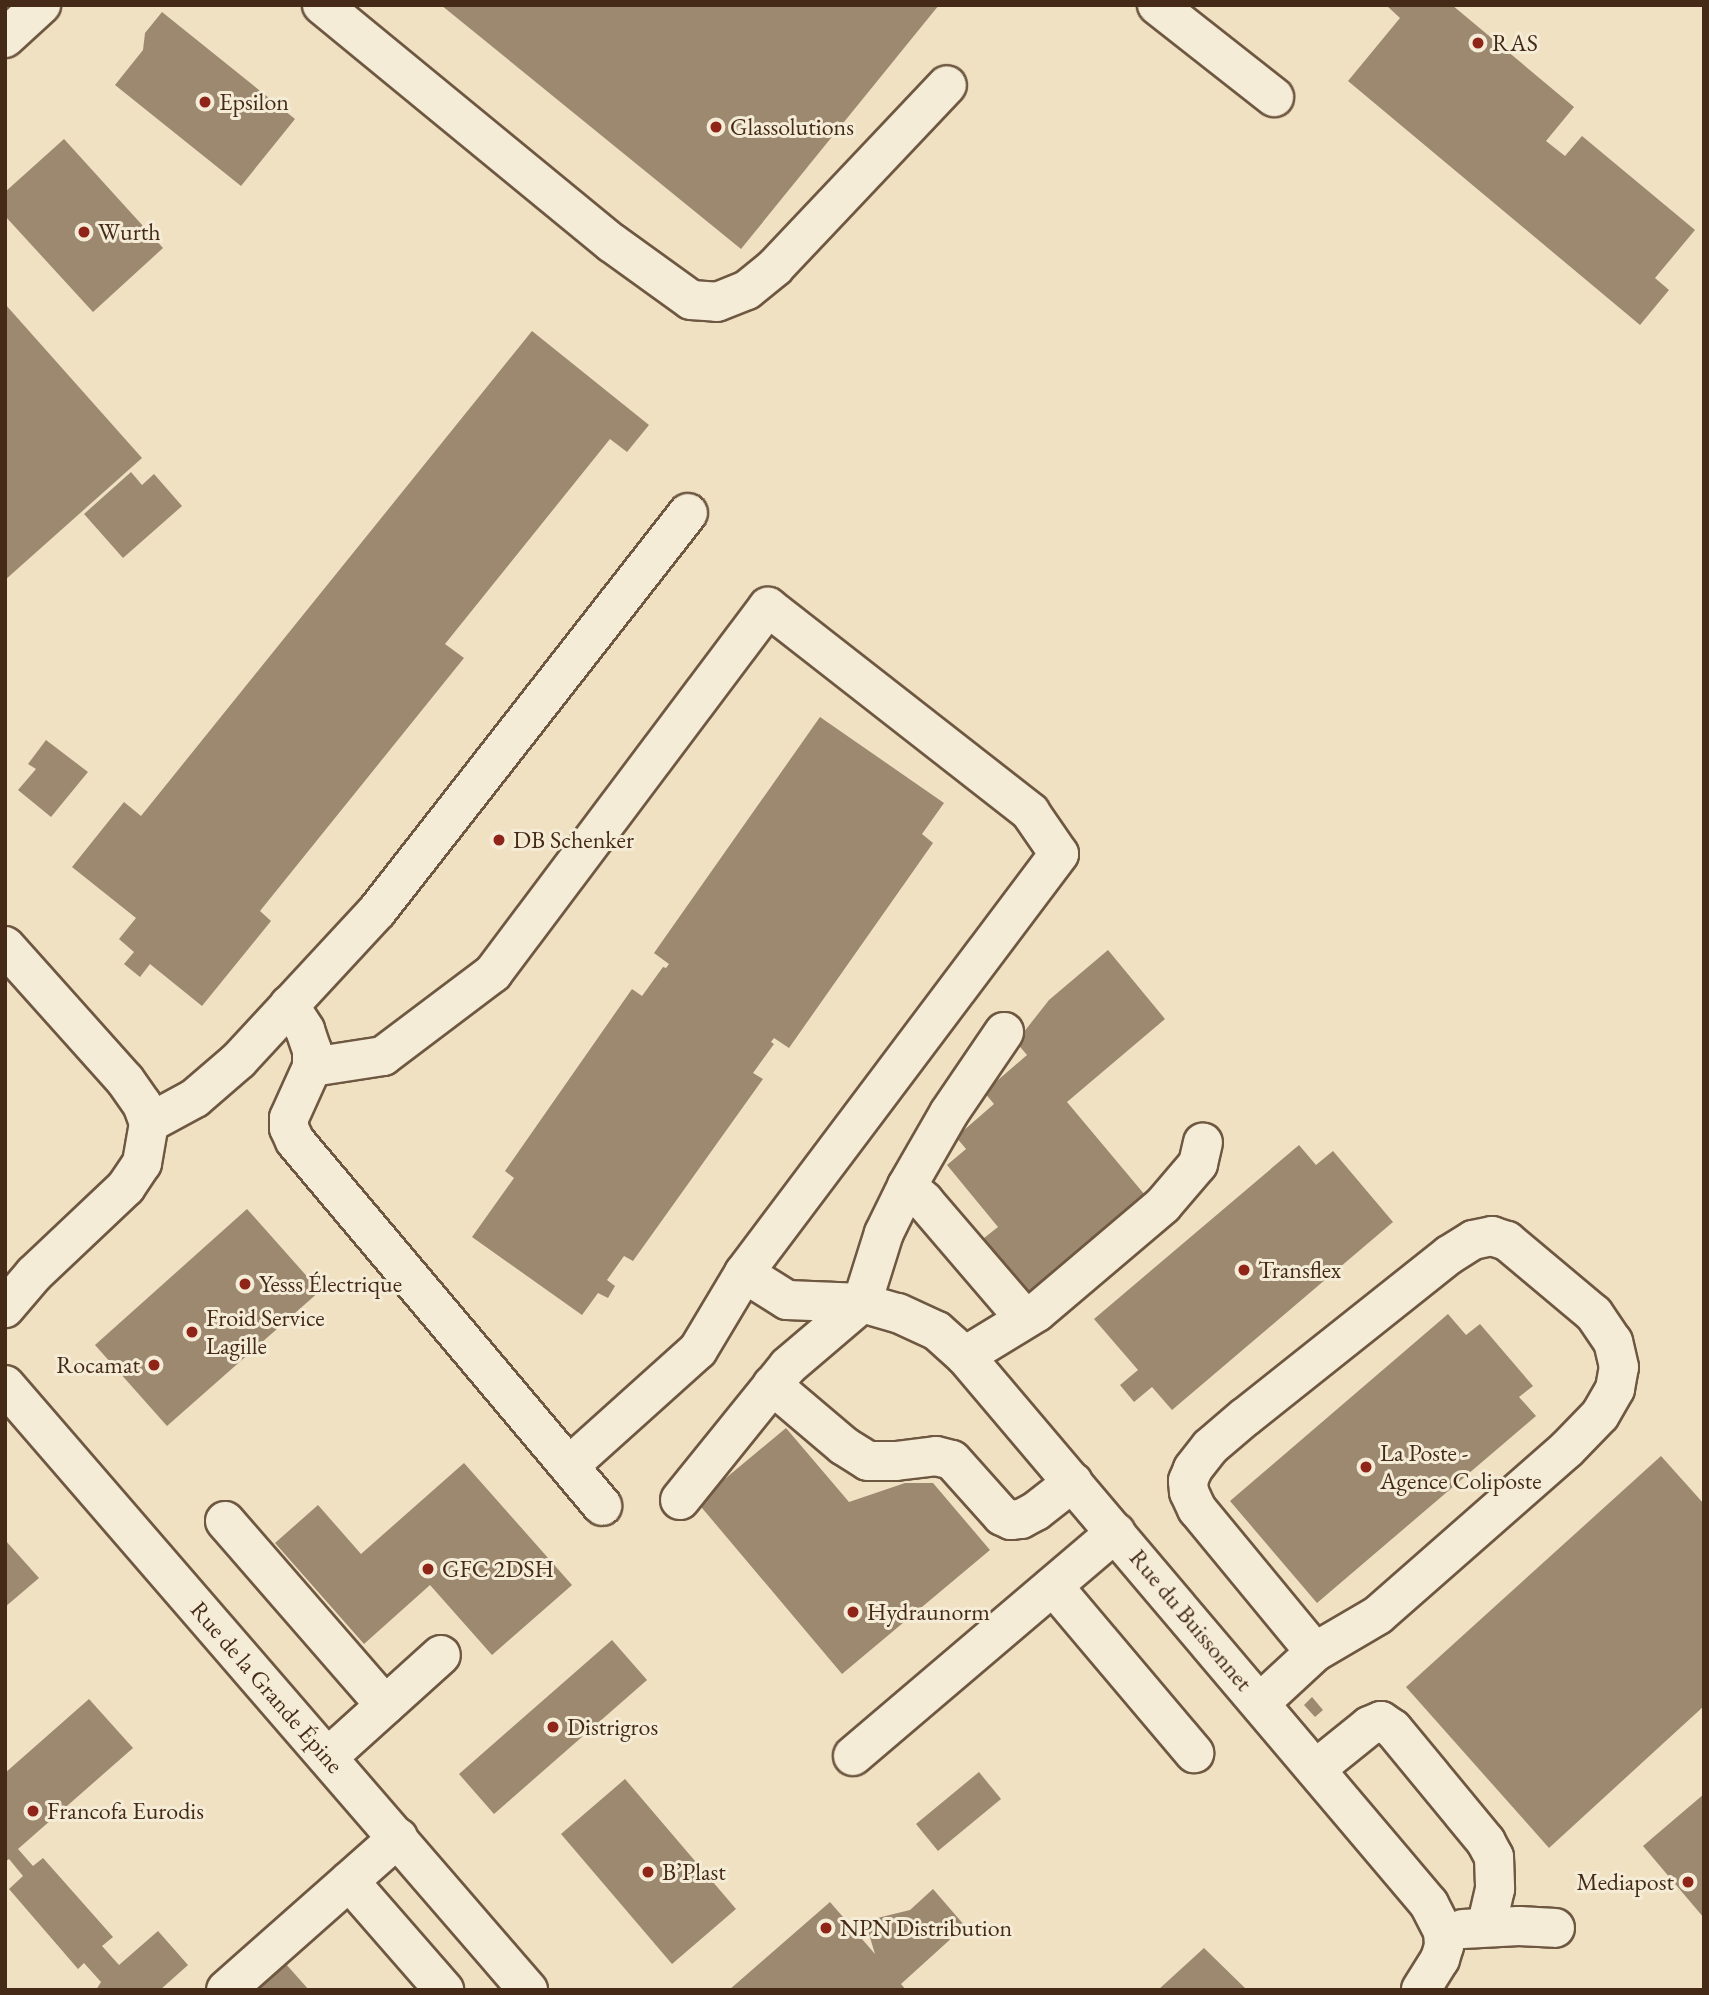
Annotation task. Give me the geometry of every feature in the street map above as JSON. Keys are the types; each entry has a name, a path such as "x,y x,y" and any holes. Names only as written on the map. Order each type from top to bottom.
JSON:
{"street":[{"path":"5,38 41,5"},
{"path":"321,5 612,243 691,300 718,302 747,290 775,267 947,85"},
{"path":"1157,5 1274,97"},
{"path":"149,1123 205,1090 239,1060 377,911 688,513"},
{"path":"312,1067 383,1056 493,973 768,607 1030,812 1059,854 744,1273 698,1350 569,1466"},
{"path":"5,946 125,1080 142,1104 149,1123 142,1163 126,1187 34,1274 5,1308"},
{"path":"289,1005 305,1030 312,1050 312,1067 289,1118 289,1128 295,1141 602,1506"},
{"path":"680,1500 788,1366 862,1303 884,1233 907,1186 949,1113 1004,1032"},
{"path":"965,1356 1025,1319 1171,1198 1198,1164 1203,1143"},
{"path":"907,1186 932,1210 1025,1319"},
{"path":"1261,1702 1315,1652 1378,1615 1556,1458 1600,1415 1615,1389 1619,1367 1613,1342 1594,1314 1530,1257 1507,1241 1493,1236 1473,1240 1449,1255 1245,1417 1210,1447 1193,1469 1188,1481 1196,1509 1315,1652"},
{"name":"Rue du Buissonnet","path":"744,1273 787,1300 862,1303 898,1313 937,1331 965,1356 1317,1768 1429,1904 1443,1931"},
{"name":"Rue de la Grande Épine","path":"5,1385 528,1990"},
{"path":"772,1385 844,1446 868,1461 936,1456 952,1460 1002,1516 1011,1520 1021,1519 1036,1511 1073,1482"},
{"path":"225,1521 385,1706"},
{"path":"853,1756 1116,1532"},
{"path":"1053,1586 1194,1753"},
{"path":"328,1757 441,1655"},
{"path":"1317,1768 1369,1726 1381,1721 1393,1729 1486,1842 1494,1857 1494,1889 1486,1927"},
{"path":"226,1990 398,1838"},
{"path":"349,1881 443,1990"},
{"path":"1420,1990 1440,1959 1443,1931 1486,1927 1555,1927"}],"building":[{"name":"Glassolutions","path":"441,5 939,5 741,249"},
{"path":"1386,5 1452,5 1574,107 1546,141 1565,156 1582,136 1695,230 1655,278 1669,290 1640,325 1348,81 1400,18"},
{"name":"Epsilon","path":"162,12 295,119 241,186 115,85 143,50 145,33"},
{"name":"Wurth","path":"64,139 163,248 93,312 5,216 5,192"},
{"path":"5,304 142,458 5,580"},
{"path":"532,331 649,425 627,452 610,439 445,644 464,658 260,911 271,921 202,1006 150,964 140,977 124,964 134,952 119,939 136,918 72,867 124,802 141,816"},
{"path":"131,472 142,485 154,474 182,506 123,558 84,514"},
{"path":"820,717 944,803 922,834 933,843 789,1048 774,1038 771,1042 774,1044 753,1073 763,1079 633,1261 624,1256 607,1280 615,1286 608,1298 598,1293 582,1315 472,1237 514,1178 505,1171 632,989 642,996 663,967 666,968 669,964 654,953"},
{"path":"46,740 88,772 51,817 18,790 36,769 28,764"},
{"path":"1108,950 1165,1019 1067,1102 1150,1201 1030,1304 979,1242 998,1227 947,1165 966,1149 956,1137 994,1104 984,1092 1027,1055 1016,1042 1049,1000"},
{"name":"Transflex","path":"1299,1145 1316,1165 1333,1151 1393,1222 1172,1410 1152,1387 1134,1402 1120,1385 1138,1370 1094,1319"},
{"path":"247,1209 320,1291 167,1426 95,1345"},
{"name":"La Poste - Agence Coliposte","path":"1448,1314 1466,1335 1480,1324 1533,1386 1519,1397 1536,1416 1317,1603 1230,1501"},
{"name":"Hydraunorm","path":"786,1428 849,1502 905,1483 933,1483 990,1550 842,1674 697,1502"},
{"path":"1661,1456 1704,1504 1704,1706 1549,1848 1406,1687"},
{"name":"GFC 2DSH","path":"464,1463 572,1585 492,1655 430,1585 364,1644 275,1543 318,1505 361,1554"},
{"path":"5,1540 39,1578 5,1607"},
{"name":"Distrigros","path":"612,1640 647,1680 494,1814 459,1774"},
{"path":"1312,1697 1323,1710 1315,1717 1304,1705"},
{"name":"Francofa Eurodis","path":"89,1699 133,1748 18,1849 33,1866 43,1858 113,1937 102,1946 119,1965 158,1931 188,1965 160,1990 96,1990 101,1982 84,1963 78,1969 9,1889 23,1876 9,1859 5,1862 5,1773"},
{"path":"979,1772 1001,1799 938,1851 916,1824"},
{"name":"B’Plast","path":"625,1779 736,1909 672,1964 561,1834"},
{"name":"Mediapost","path":"1704,1794 1704,1918 1643,1846"},
{"name":"NPN Distribution","path":"933,1889 965,1926 901,1984 906,1990 729,1990 830,1902 875,1954 865,1921 910,1910"},
{"path":"1204,1948 1247,1990 1158,1990"},
{"path":"285,1963 309,1990 254,1990"}],"place":[{"name":"RAS","path":"1478,43"},
{"name":"Epsilon","path":"205,102"},
{"name":"Glassolutions","path":"716,127"},
{"name":"Wurth","path":"84,232"},
{"name":"DB Schenker","path":"499,840"},
{"name":"Transflex","path":"1244,1270"},
{"name":"Yesss Électrique","path":"245,1284"},
{"name":"Froid Service Lagille","path":"192,1332"},
{"name":"Rocamat","path":"154,1365"},
{"name":"La Poste - Agence Coliposte","path":"1366,1467"},
{"name":"GFC 2DSH","path":"428,1569"},
{"name":"Hydraunorm","path":"853,1612"},
{"name":"Distrigros","path":"553,1727"},
{"name":"Francofa Eurodis","path":"33,1811"},
{"name":"B’Plast","path":"648,1872"},
{"name":"Mediapost","path":"1688,1882"},
{"name":"NPN Distribution","path":"826,1928"}]}
